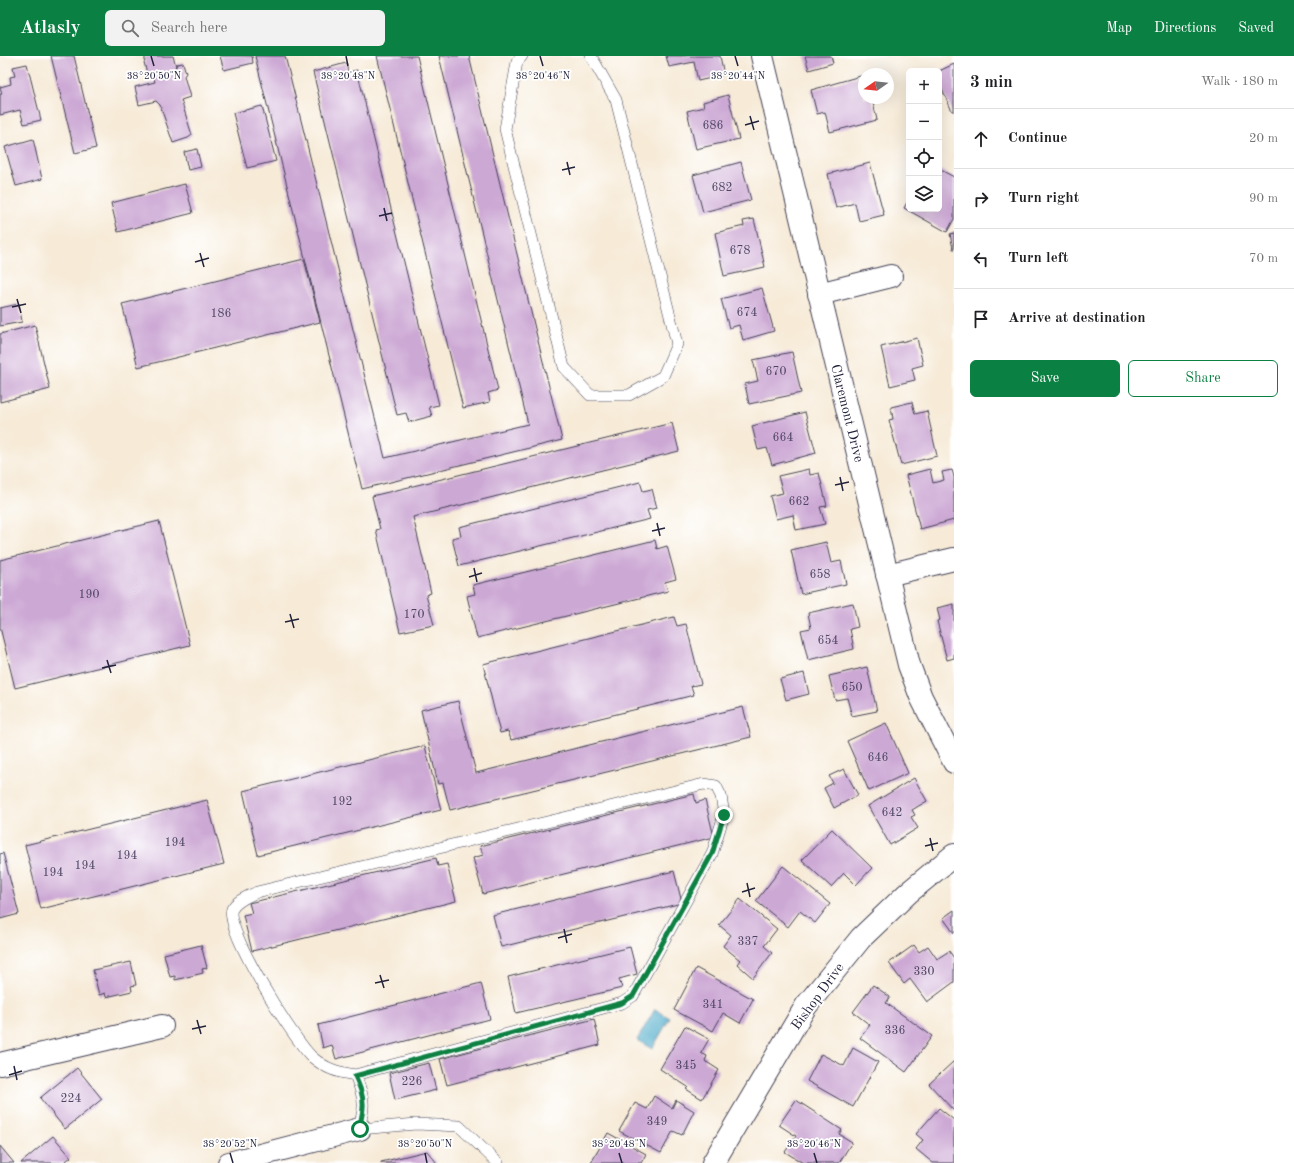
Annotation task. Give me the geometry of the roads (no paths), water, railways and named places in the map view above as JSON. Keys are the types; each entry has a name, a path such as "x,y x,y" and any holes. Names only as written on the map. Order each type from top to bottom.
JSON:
{"street":[{"name":"Claremont Drive","path":"762,56 909,665 921,697 954,762"},
{"path":"819,294 891,276"},
{"path":"887,575 954,559"},
{"name":"Bishop Drive","path":"713,1163 806,1006 861,938 908,893 954,855"},
{"path":"0,1064 162,1026"},
{"path":"229,1163 360,1129"}],"lane":[{"path":"522,56 517,62 505,129 564,367 590,395 629,395 663,376 677,344 616,100 591,56"},
{"path":"704,784 716,786 722,796 724,815 712,854 633,996 622,1003 355,1076 330,1070 310,1056 267,994 241,944 231,918 232,909 239,901 257,892 280,886 704,784"},
{"path":"355,1076 361,1090 364,1106 360,1119 360,1129 416,1124 458,1126 498,1163"}],"water":[{"path":"655,1009 670,1018 652,1049 637,1040"}]}
